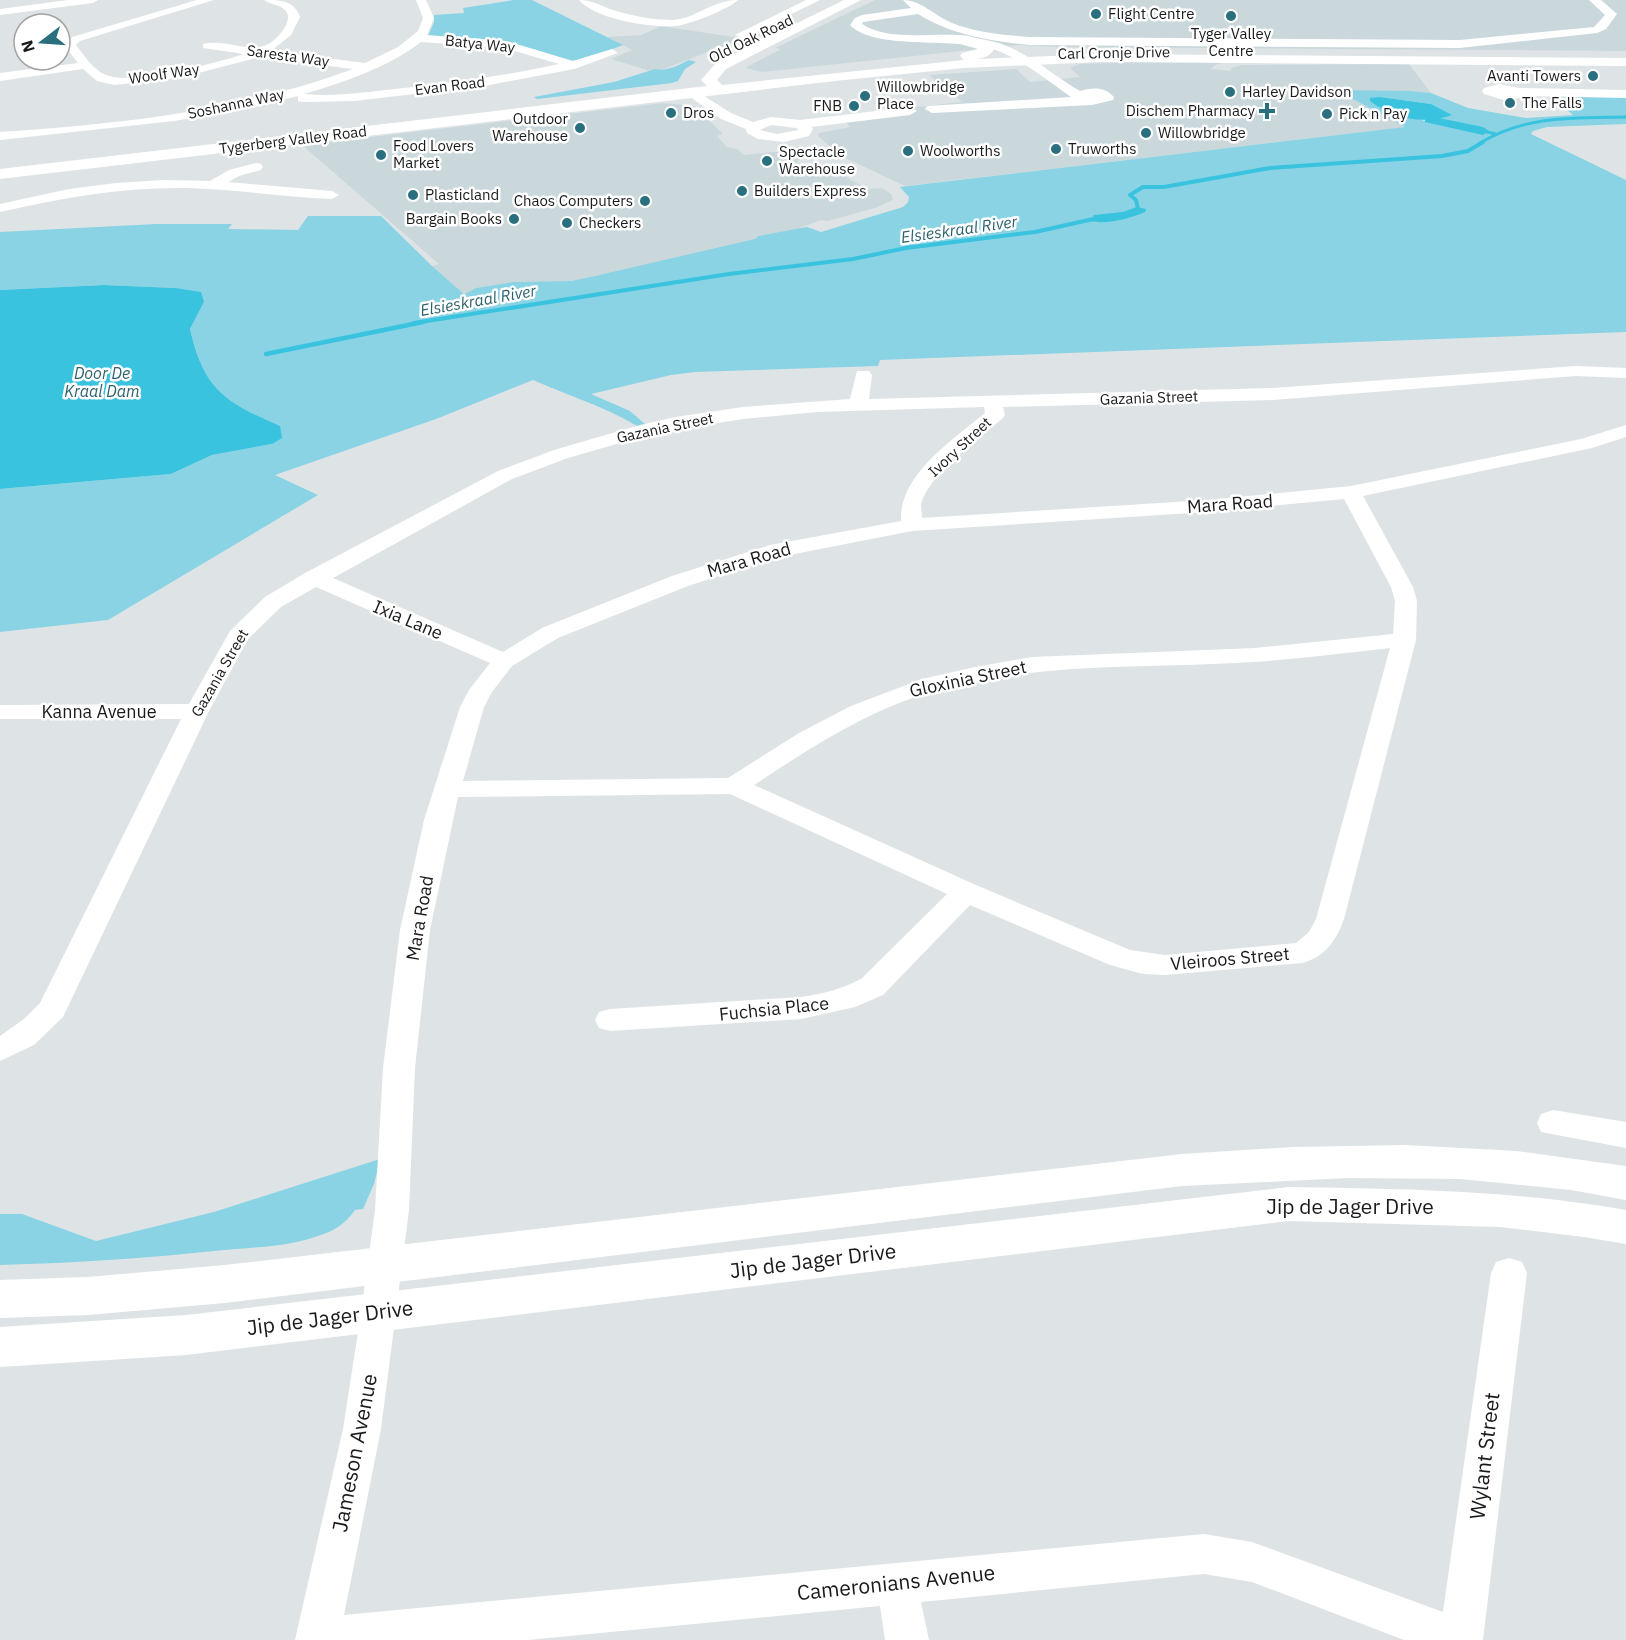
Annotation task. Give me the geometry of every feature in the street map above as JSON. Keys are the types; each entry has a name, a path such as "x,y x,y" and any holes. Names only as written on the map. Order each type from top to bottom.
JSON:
{"main road":[{"name":"Old Oak Road","path":"705,61 744,38 834,0"},
{"name":"Old Oak Road","path":"714,87 710,78 727,63 854,0"},
{"path":"744,38 760,40 790,30"},
{"path":"918,62 976,55 987,50 980,44 957,39"},
{"name":"Carl Cronje Drive","path":"714,87 738,80 918,62 1182,52 1626,56"},
{"name":"Carl Cronje Drive","path":"714,87 1027,58 1626,62"},
{"path":"1220,73 1220,67 1233,63 1323,59"},
{"path":"727,63 720,74 724,78 738,80"},
{"path":"689,86 714,87"},
{"name":"Tygerberg Valley Road","path":"0,167 689,86"},
{"name":"Tygerberg Valley Road","path":"0,174 689,86"},
{"path":"0,1299 149,1291 385,1265 1046,1185 1252,1165 1311,1161 1401,1161 1531,1169 1626,1183"},
{"name":"Jip de Jager Drive","path":"0,1347 186,1335 1289,1204 1465,1207 1535,1212 1626,1227"}],"street":[{"path":"1,14 9,0"},
{"path":"1,14 93,0"},
{"path":"86,65 70,45 76,39 209,0"},
{"name":"Woolf Way","path":"86,65 103,78 131,80 208,68 259,53 288,32 294,21 290,6 269,0"},
{"path":"418,38 426,27 429,17 422,0"},
{"path":"584,0 603,11 669,23 682,22 711,9 732,3"},
{"path":"744,38 815,0"},
{"path":"877,15 907,0 946,26 973,33 1041,41 1460,44 1597,30 1611,14 1594,0"},
{"path":"760,11 793,10"},
{"path":"920,10 877,15 856,23 857,27 880,34 957,39 994,45 1027,58 1083,96"},
{"path":"877,15 933,18"},
{"name":"Batya Way","path":"418,38 506,45 574,65"},
{"name":"Soshanna Way","path":"0,136 183,116 284,95 369,67 418,38"},
{"name":"Saresta Way","path":"207,46 369,67"},
{"name":"Evan Road","path":"284,95 313,99 369,96 506,80 574,65 612,52"},
{"path":"1027,58 1083,96"},
{"path":"0,77 86,65"},
{"path":"689,86 726,116 753,127 779,121"},
{"name":"Old Oak Road","path":"714,87 736,101"},
{"path":"1519,93 1626,94"},
{"path":"756,111 779,121 803,126 912,114 929,117 935,111 1060,102 1083,96"},
{"path":"753,127 754,133 776,138 799,135 803,126"},
{"path":"212,186 234,173 256,166"},
{"path":"0,193 4,195 5,207 99,190 140,186 212,186 332,195"},
{"path":"99,190 129,201"},
{"path":"227,200 253,198 278,192"},
{"name":"Gazania Street","path":"0,1049 23,1039 39,1026 52,1009 197,711 243,629 273,602 313,578 506,475 577,448 676,423 743,412 859,404 1273,394 1576,371 1626,373"},
{"path":"859,404 863,375"},
{"name":"Ivory Street","path":"912,525 911,504 927,476 947,455 995,414 993,402"},
{"name":"Mara Road","path":"385,1265 392,1210 399,1068 416,930 438,820 472,706 481,690 504,661 550,633 690,578 770,552 912,525 1207,506 1351,492 1623,435"},
{"name":"Vleiroos Street","path":"734,786 966,892 1120,958 1143,964 1165,966 1302,953 1316,946 1330,919 1404,640 1406,601 1402,587 1351,492"},
{"name":"Ixia Lane","path":"313,578 504,661"},
{"name":"Gloxinia Street","path":"734,786 808,738 860,711 932,684 975,674 1063,662 1255,655 1404,640"},
{"name":"Kanna Avenue","path":"0,712 197,711"},
{"path":"447,789 734,786"},
{"name":"Fuchsia Place","path":"610,1020 690,1017 818,1006 853,998 872,987 966,892"},
{"path":"1553,1123 1626,1135"},
{"name":"Jameson Avenue","path":"317,1640 362,1429 385,1265"},
{"name":"Wylant Street","path":"1461,1640 1509,1273"},
{"name":"Cameronians Avenue","path":"317,1640 1204,1554 1261,1565 1461,1640"},
{"path":"897,1583 907,1640"}],"shaded area":[{"path":"514,0 532,0 623,45 587,59 570,61 533,49 428,36 434,22 434,15 464,13 463,8"},
{"path":"875,0 1626,0 1626,51 1018,45 762,72 745,68 781,49 775,48"},
{"path":"661,26 740,38 659,71 650,71 611,59 632,50 607,37 641,35"},
{"path":"689,60 696,62 685,69 678,81 672,83 537,99 534,97 614,82 655,69 672,68"},
{"path":"1224,62 1211,69 1231,71 1231,68 1242,65 1409,64 1431,93 1338,91 1406,127 905,186 839,155 818,136 819,133 850,127 845,121 852,114 962,102 929,75 1016,69 1030,82 1080,77 1070,68 1079,64"},
{"path":"1336,90 1431,93 1468,108 1526,118 1573,115 1551,96 1626,96 1626,124 1547,127 1533,131 1531,134 1626,180 1626,332 880,360 878,366 695,372 671,375 591,394 630,411 646,425 639,427 533,380 436,419 275,475 318,495 108,620 0,632 0,489 171,474 212,455 272,444 280,426 231,401 210,380 202,367 190,329 204,302 175,288 104,285 0,290 0,232 156,224 232,224 228,229 298,230 308,216 381,216 464,294 476,288 513,282 571,281 755,239 758,236 807,227 821,232 903,207 909,197 900,187 1405,127","holes":["1380,97 1431,104 1451,115 1424,121"]},
{"path":"664,103 694,106 723,134 717,136 727,147 737,149 744,155 789,153 801,160 796,161 808,170 817,169 824,175 839,173 867,189 882,188 891,194 893,200 875,208 828,221 821,220 795,230 758,236 755,239 682,258 571,281 513,282 476,288 464,294 432,266 439,264 302,145"},
{"path":"380,1159 374,1184 363,1209 355,1210 347,1220 332,1230 304,1240 270,1246 140,1258 0,1265 0,1214 22,1214 96,1241 214,1212"}],"water":[{"path":"1380,97 1431,104 1452,115 1430,120 1409,119 1389,112 1370,101 1370,98"},
{"path":"1137,207 1146,209 1145,212 1118,220 1091,221 1094,215 1123,212"},
{"name":"Door De Kraal Dam","path":"104,285 175,288 201,292 204,302 190,329 202,367 210,380 231,401 280,426 282,438 272,444 212,455 171,474 0,489 0,290"}],"waterway":[{"name":"Elsieskraal River","path":"1480,143 1515,127 1533,123 1569,118 1626,117"},
{"path":"1429,120 1483,131"},
{"path":"1483,131 1496,134"},
{"name":"Elsieskraal River","path":"1133,211 1138,209 1136,200 1130,195 1143,187 1164,187 1270,168 1442,156 1468,151 1483,142"},
{"name":"Elsieskraal River","path":"414,323 729,274 853,259 906,248 1035,232 1098,218"},
{"name":"Elsieskraal River","path":"266,354 423,322"}],"place":[{"name":"Flight Centre","path":"1096,14"},
{"name":"Tyger Valley Centre","path":"1231,16"},
{"name":"Avanti Towers","path":"1593,76"},
{"name":"Harley Davidson","path":"1230,92"},
{"name":"Willowbridge Place","path":"865,96"},
{"name":"The Falls","path":"1510,103"},
{"name":"FNB","path":"854,106"},
{"name":"Dischem Pharmacy","path":"1267,111"},
{"name":"Dros","path":"671,113"},
{"name":"Pick n Pay","path":"1327,114"},
{"name":"Outdoor Warehouse","path":"580,128"},
{"name":"Willowbridge","path":"1146,133"},
{"name":"Truworths","path":"1056,149"},
{"name":"Woolworths","path":"908,151"},
{"name":"Food Lovers Market","path":"381,155"},
{"name":"Spectacle Warehouse","path":"767,161"},
{"name":"Builders Express","path":"742,191"},
{"name":"Plasticland","path":"413,195"},
{"name":"Chaos Computers","path":"645,201"},
{"name":"Bargain Books","path":"514,219"},
{"name":"Checkers","path":"567,223"}]}
